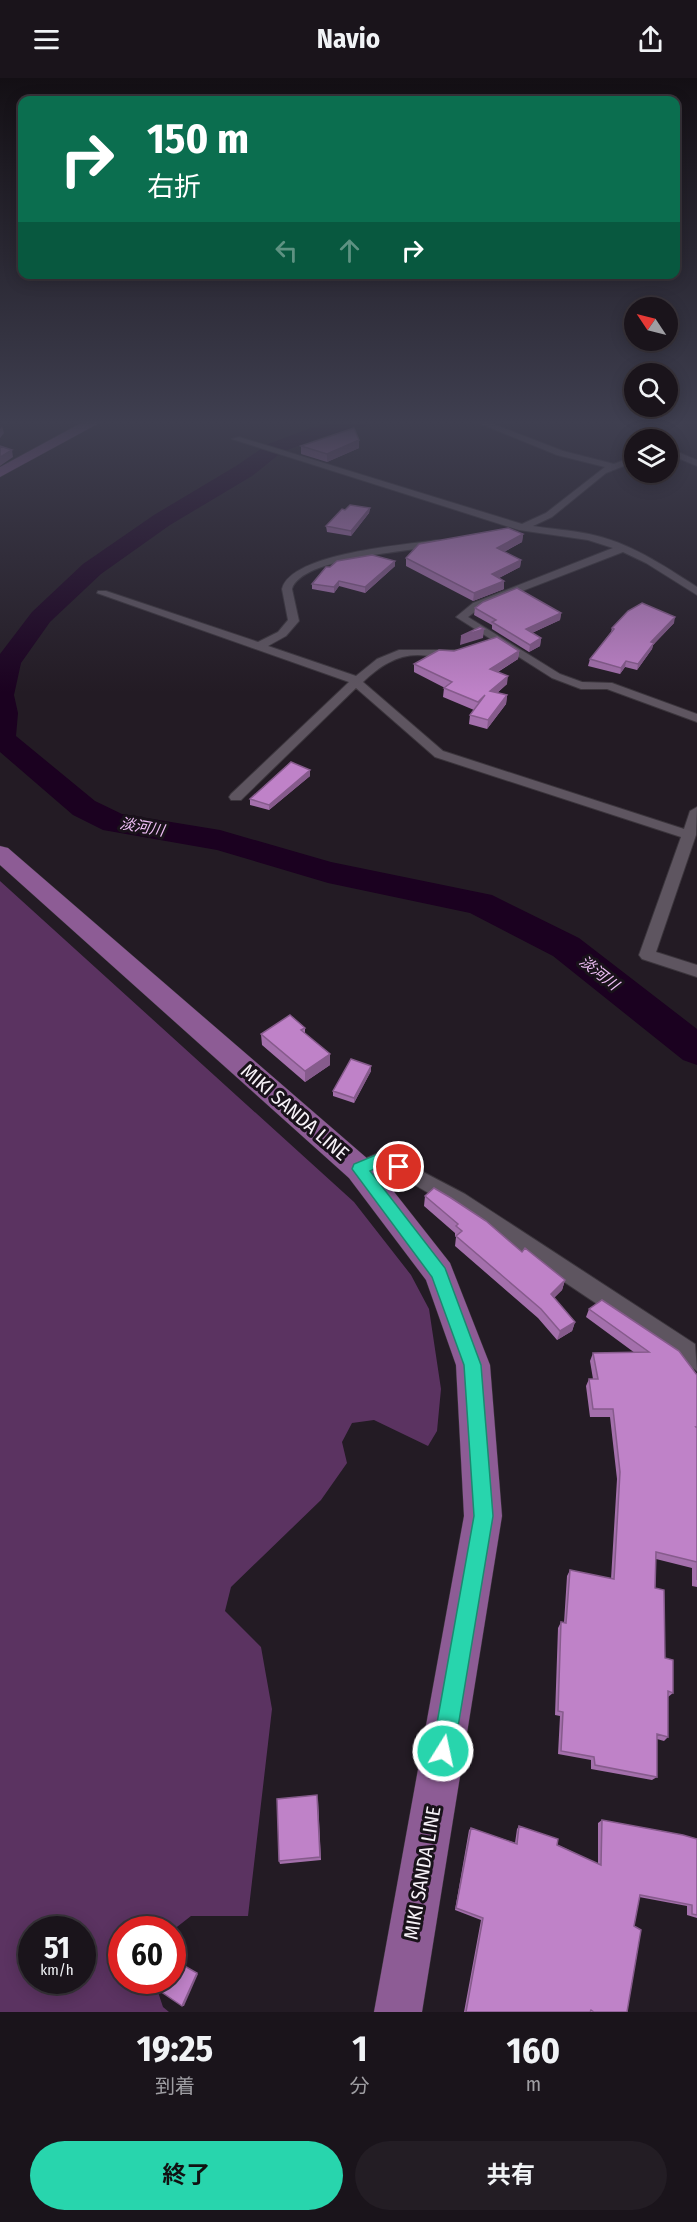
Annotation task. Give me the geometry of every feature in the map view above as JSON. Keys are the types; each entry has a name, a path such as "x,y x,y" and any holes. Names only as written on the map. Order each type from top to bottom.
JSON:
{"main road":[{"name":"MIKI SANDA LINE","path":"0,853 359,1169 439,1273 469,1355 472,1365 483,1516 398,2012"}],"street":[{"path":"472,512 523,528 583,536 624,548 650,561 697,591"},
{"path":"499,532 523,528 553,512"},
{"path":"259,645 282,634 294,621 286,588 290,581 316,564 453,540"},
{"path":"624,548 477,605 461,617 486,643 556,676 581,685 608,686 697,718"},
{"path":"102,593 350,677 439,754 689,835"},
{"path":"236,797 355,683 388,657 403,652 424,651 453,654 486,643"},
{"path":"697,811 647,956 697,971"},
{"path":"359,1169 383,1158 458,1200 688,1351 697,1361"}],"shaded area":[{"path":"0,881 354,1202 411,1275 429,1309 441,1389 437,1431 428,1446 374,1420 352,1423 342,1442 347,1463 321,1500 231,1587 225,1611 261,1647 272,1709 248,1916 191,1916 186,1920 186,1916 108,1916 108,1994 159,1994 163,2007 169,2012 0,2012"}],"building":[{"path":"339,512 366,512 351,531 326,526"},
{"path":"508,528 523,534 497,548 521,560 492,574 504,581 474,593 406,558 419,544"},
{"path":"372,555 395,561 365,587 339,581 334,587 312,584 326,567 330,567 337,561"},
{"path":"517,588 561,613 526,629 541,638 530,645 492,622 496,620 475,608 483,602"},
{"path":"642,603 675,617 651,642 654,643 638,664 626,661 621,668 590,659 614,629 612,628 628,611"},
{"path":"480,627 484,629 461,636"},
{"path":"497,637 519,651 490,669 508,676 490,691 507,695 488,720 470,715 485,695 478,702 444,688 452,682 414,664 439,650 454,651"},
{"path":"291,762 310,770 269,805 250,799"},
{"path":"290,1015 305,1028 301,1030 330,1054 305,1071 261,1034"},
{"path":"351,1059 371,1066 354,1098 333,1091"},
{"path":"434,1188 486,1221 522,1252 525,1248 565,1280 551,1294 575,1322 560,1331 541,1309 456,1236 462,1231 456,1226 458,1224 425,1196"},
{"path":"602,1300 679,1351 697,1375 697,1562 656,1552 655,1588 664,1590 665,1658 673,1660 673,1693 668,1691 668,1737 657,1734 657,1777 595,1765 594,1757 561,1751 563,1712 558,1711 561,1622 566,1623 570,1570 614,1579 620,1472 613,1409 593,1409 589,1379 598,1379 593,1353 649,1352 589,1309"},
{"path":"317,1795 320,1857 279,1861 277,1799"},
{"path":"602,1820 697,1839 697,1915 692,1914 692,1905 640,1895 634,1926 641,1930 627,2012 594,2012 591,2010 590,2012 466,2012 483,1918 456,1908 471,1828 517,1844 519,1826 558,1839 557,1845 601,1865"},
{"path":"186,1967 197,1973 182,2006 164,1994 186,1994"}],"waterway":[{"name":"淡河川","path":"175,512 92,569 41,617 7,663 0,695 4,713 1,738 84,808 114,823 220,840 328,872 480,903 566,947 697,1050"}],"route":[{"path":"399,1167 383,1158 359,1169 439,1273 472,1365 483,1516 443,1751"}]}
